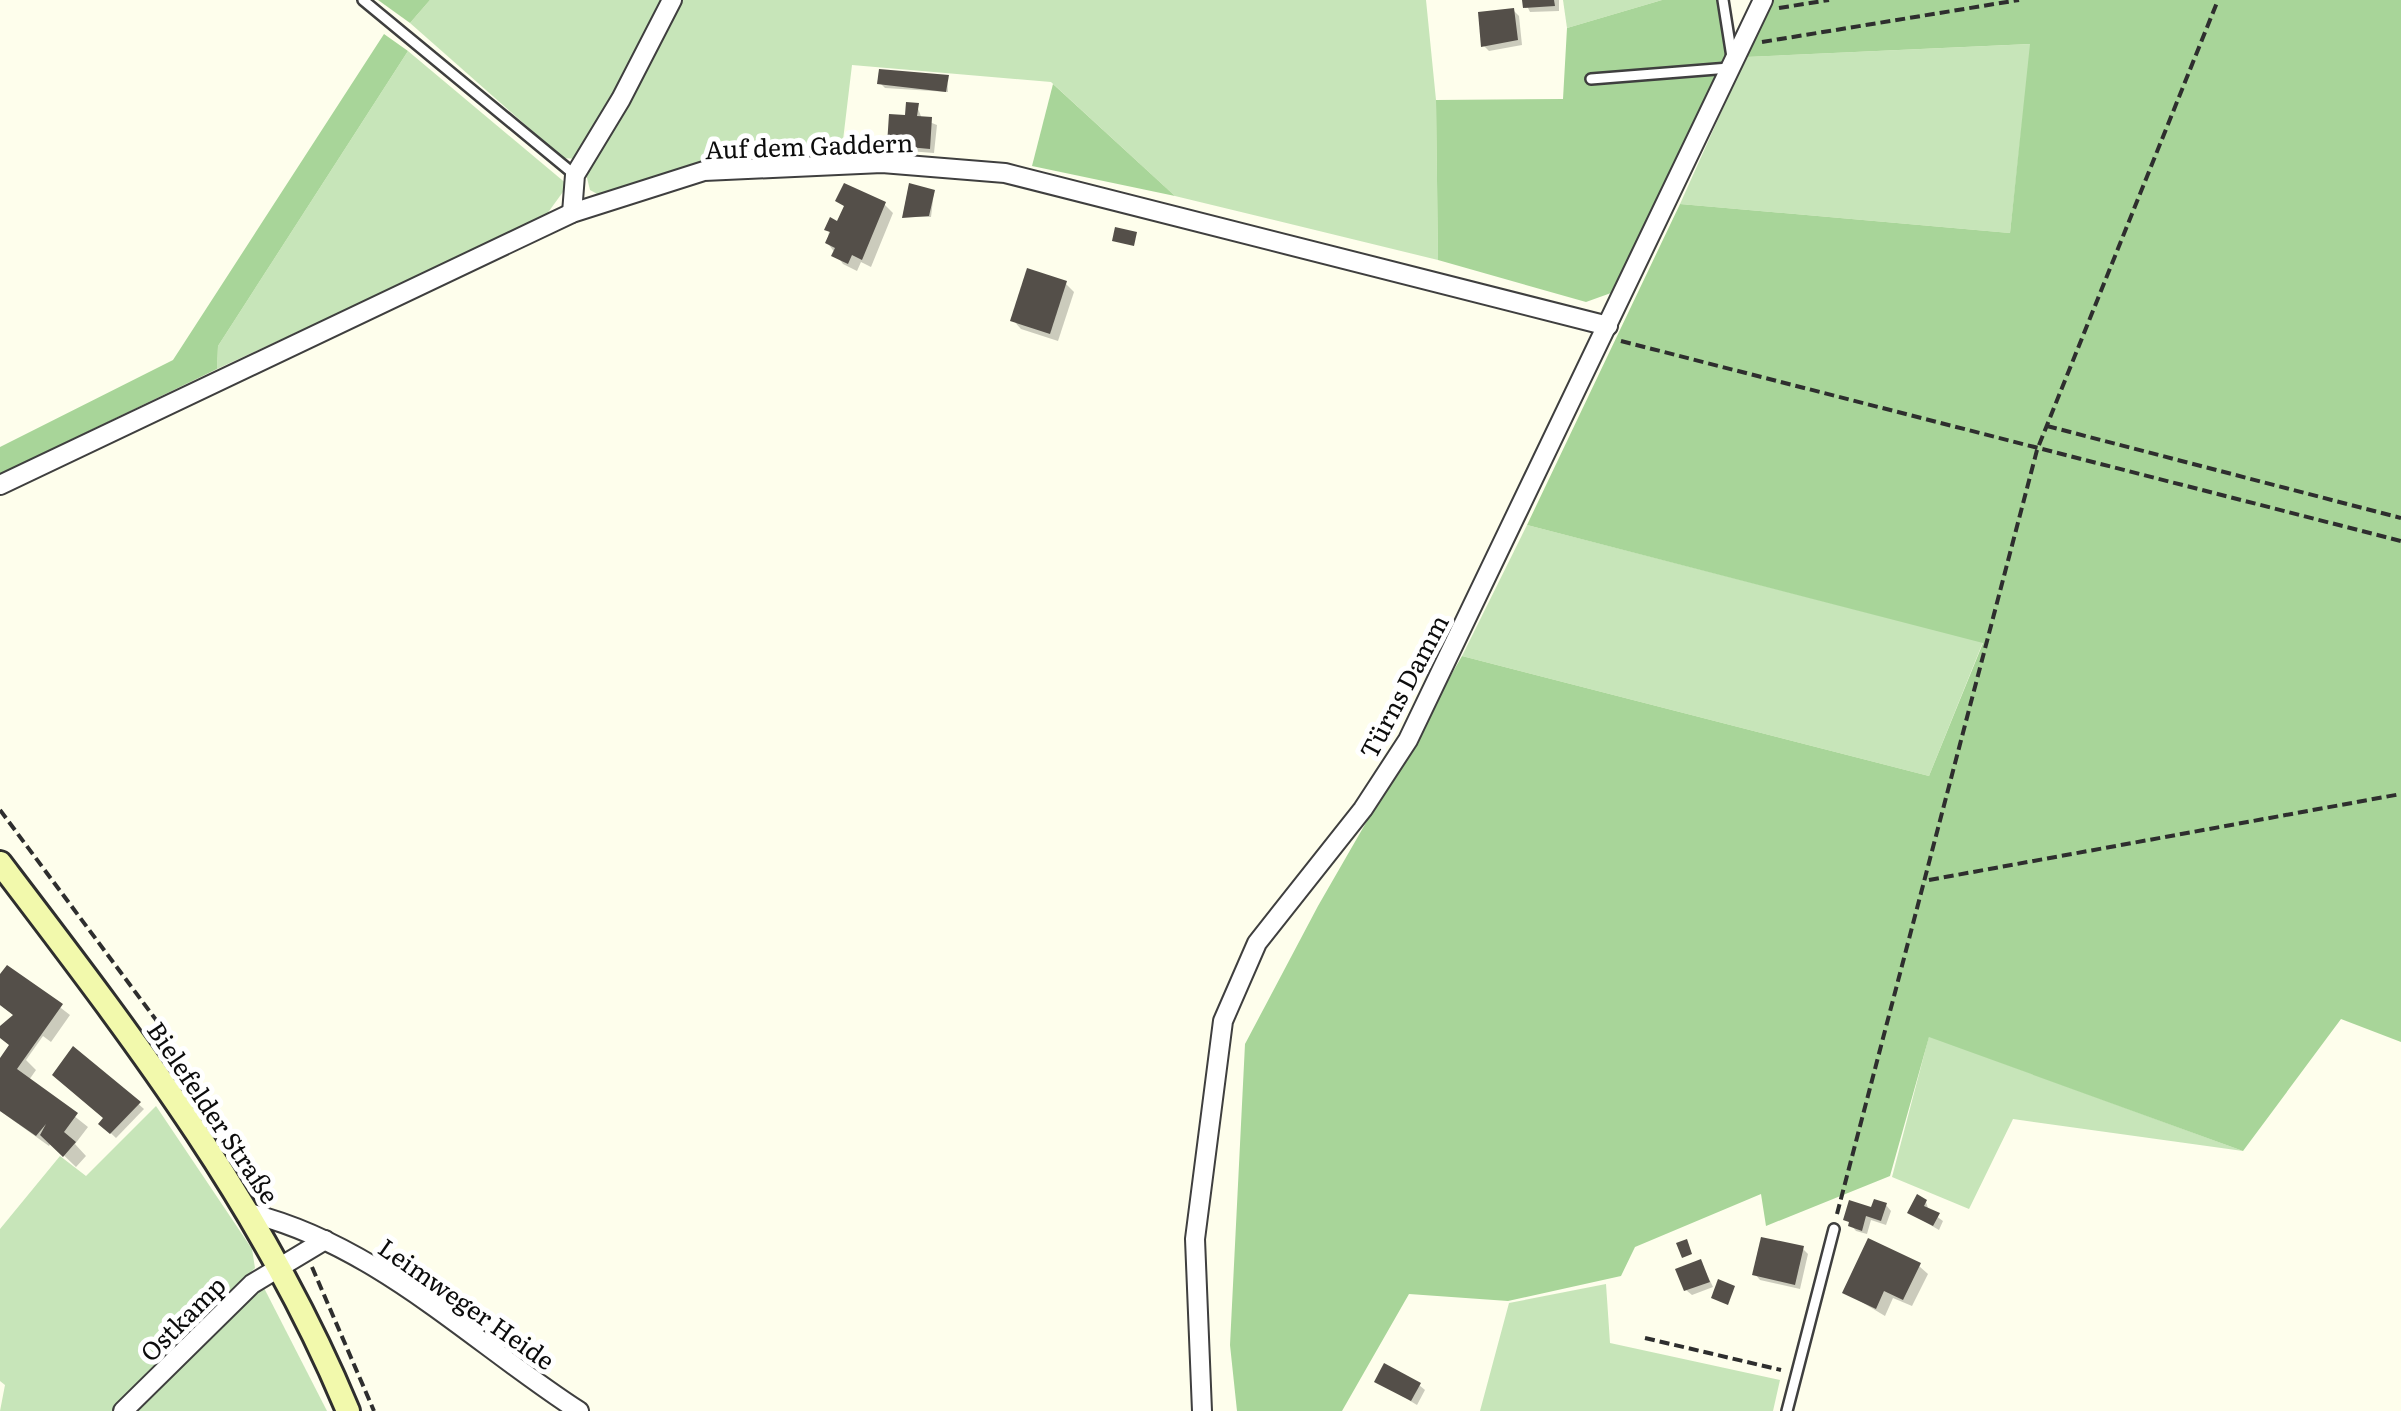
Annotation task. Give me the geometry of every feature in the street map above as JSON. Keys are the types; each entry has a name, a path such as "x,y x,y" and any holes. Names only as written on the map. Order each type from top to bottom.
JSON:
{"main road":[{"name":"Bielefelder Straße","path":"0,863 135,1040 216,1156 280,1266 348,1411"}],"street":[{"path":"572,213 575,176 621,99 672,0"},
{"name":"Türns Damm","path":"1202,1411 1195,1239 1223,1021 1258,943 1363,809 1408,740 1761,6"},
{"name":"Auf dem Gaddern","path":"0,486 572,213 704,171 882,163 1006,173 1486,291 1605,331"},
{"name":"Leimweger Heide","path":"249,1213 286,1222 386,1273 579,1411"},
{"path":"280,1266 324,1240"},
{"name":"Ostkamp","path":"123,1411 252,1284 280,1266"}],"lane":[{"path":"363,0 575,176"},
{"path":"1591,79 1733,68 1723,0"},
{"path":"1787,1411 1834,1229"}],"path":[{"path":"1761,6 1829,0"},
{"path":"1743,44 2019,0"},
{"path":"1834,1229 2037,450 2218,0"},
{"path":"1605,331 2037,450 2401,540"},
{"path":"2047,426 2401,518"},
{"path":"1928,880 2401,794"},
{"path":"1645,1338 1796,1374"}],"green space":[{"path":"378,0 430,0 410,23"},
{"path":"430,0 661,0 627,73 577,159 563,158 410,23"},
{"path":"680,0 1426,0 1436,100 1438,260 1175,196 1051,82 852,65 841,157 601,196 590,190 586,174 644,74"},
{"path":"1563,0 1662,0 1567,28"},
{"path":"1662,0 1719,0 1727,55 1611,293 1586,302 1438,260 1436,100 1563,99 1567,28"},
{"path":"1771,0 2401,0 2401,1042 2341,1019 2243,1151 1929,1037 1890,1176 1766,1226 1761,1194 1635,1247 1621,1276 1508,1301 1409,1294 1342,1411 1237,1411 1230,1345 1245,1044 1318,906 1462,656 1929,776 1983,643 1527,525 1680,204 2010,233 2030,44 1746,57"},
{"path":"384,34 408,51 218,346 217,369 0,474 0,447 173,360"},
{"path":"2031,44 2010,233 1680,204 1746,57"},
{"path":"408,51 568,185 544,218 217,369 218,346"},
{"path":"1053,84 1175,196 1032,166"},
{"path":"1527,525 1983,642 1929,776 1462,656"},
{"path":"1929,1036 2243,1151 2013,1119 1969,1209 1892,1177"},
{"path":"156,1106 252,1249 255,1268 112,1411 0,1411 5,1385 0,1381 0,1229 60,1156 86,1176"},
{"path":"1606,1284 1610,1343 1780,1380 1773,1411 1480,1411 1509,1303"},
{"path":"263,1286 327,1411 137,1411"}],"building":[{"path":"1522,0 1554,0 1555,6 1523,8"},
{"path":"1514,8 1518,40 1481,47 1478,12"},
{"path":"879,69 949,75 946,92 877,84"},
{"path":"906,102 919,103 917,116 932,117 930,149 887,145 889,114 905,115"},
{"path":"844,183 886,202 862,260 852,255 848,264 831,256 835,248 825,243 830,232 824,230 830,217 837,221 844,206 835,201"},
{"path":"909,183 935,190 929,216 902,218"},
{"path":"1115,227 1137,232 1134,246 1112,241"},
{"path":"1027,268 1067,281 1050,334 1010,321"},
{"path":"7,965 63,1004 17,1069 78,1113 64,1132 76,1142 63,1157 40,1135 46,1124 36,1136 0,1111 0,1058 9,1045 0,1038 0,1026 13,1015 0,1005 0,974"},
{"path":"73,1046 141,1102 110,1134 98,1124 103,1118 52,1075"},
{"path":"1917,1194 1927,1200 1924,1206 1940,1213 1933,1226 1907,1213"},
{"path":"1874,1199 1887,1203 1881,1221 1866,1216 1862,1231 1848,1226 1849,1222 1843,1220 1849,1200 1871,1207"},
{"path":"1761,1237 1804,1246 1795,1285 1752,1275"},
{"path":"1868,1238 1921,1263 1903,1300 1884,1291 1876,1309 1842,1293"},
{"path":"1687,1239 1692,1254 1682,1258 1676,1243"},
{"path":"1701,1259 1710,1282 1684,1291 1675,1269"},
{"path":"1718,1279 1735,1286 1728,1305 1711,1298"},
{"path":"1384,1363 1421,1383 1411,1401 1374,1382"}]}
